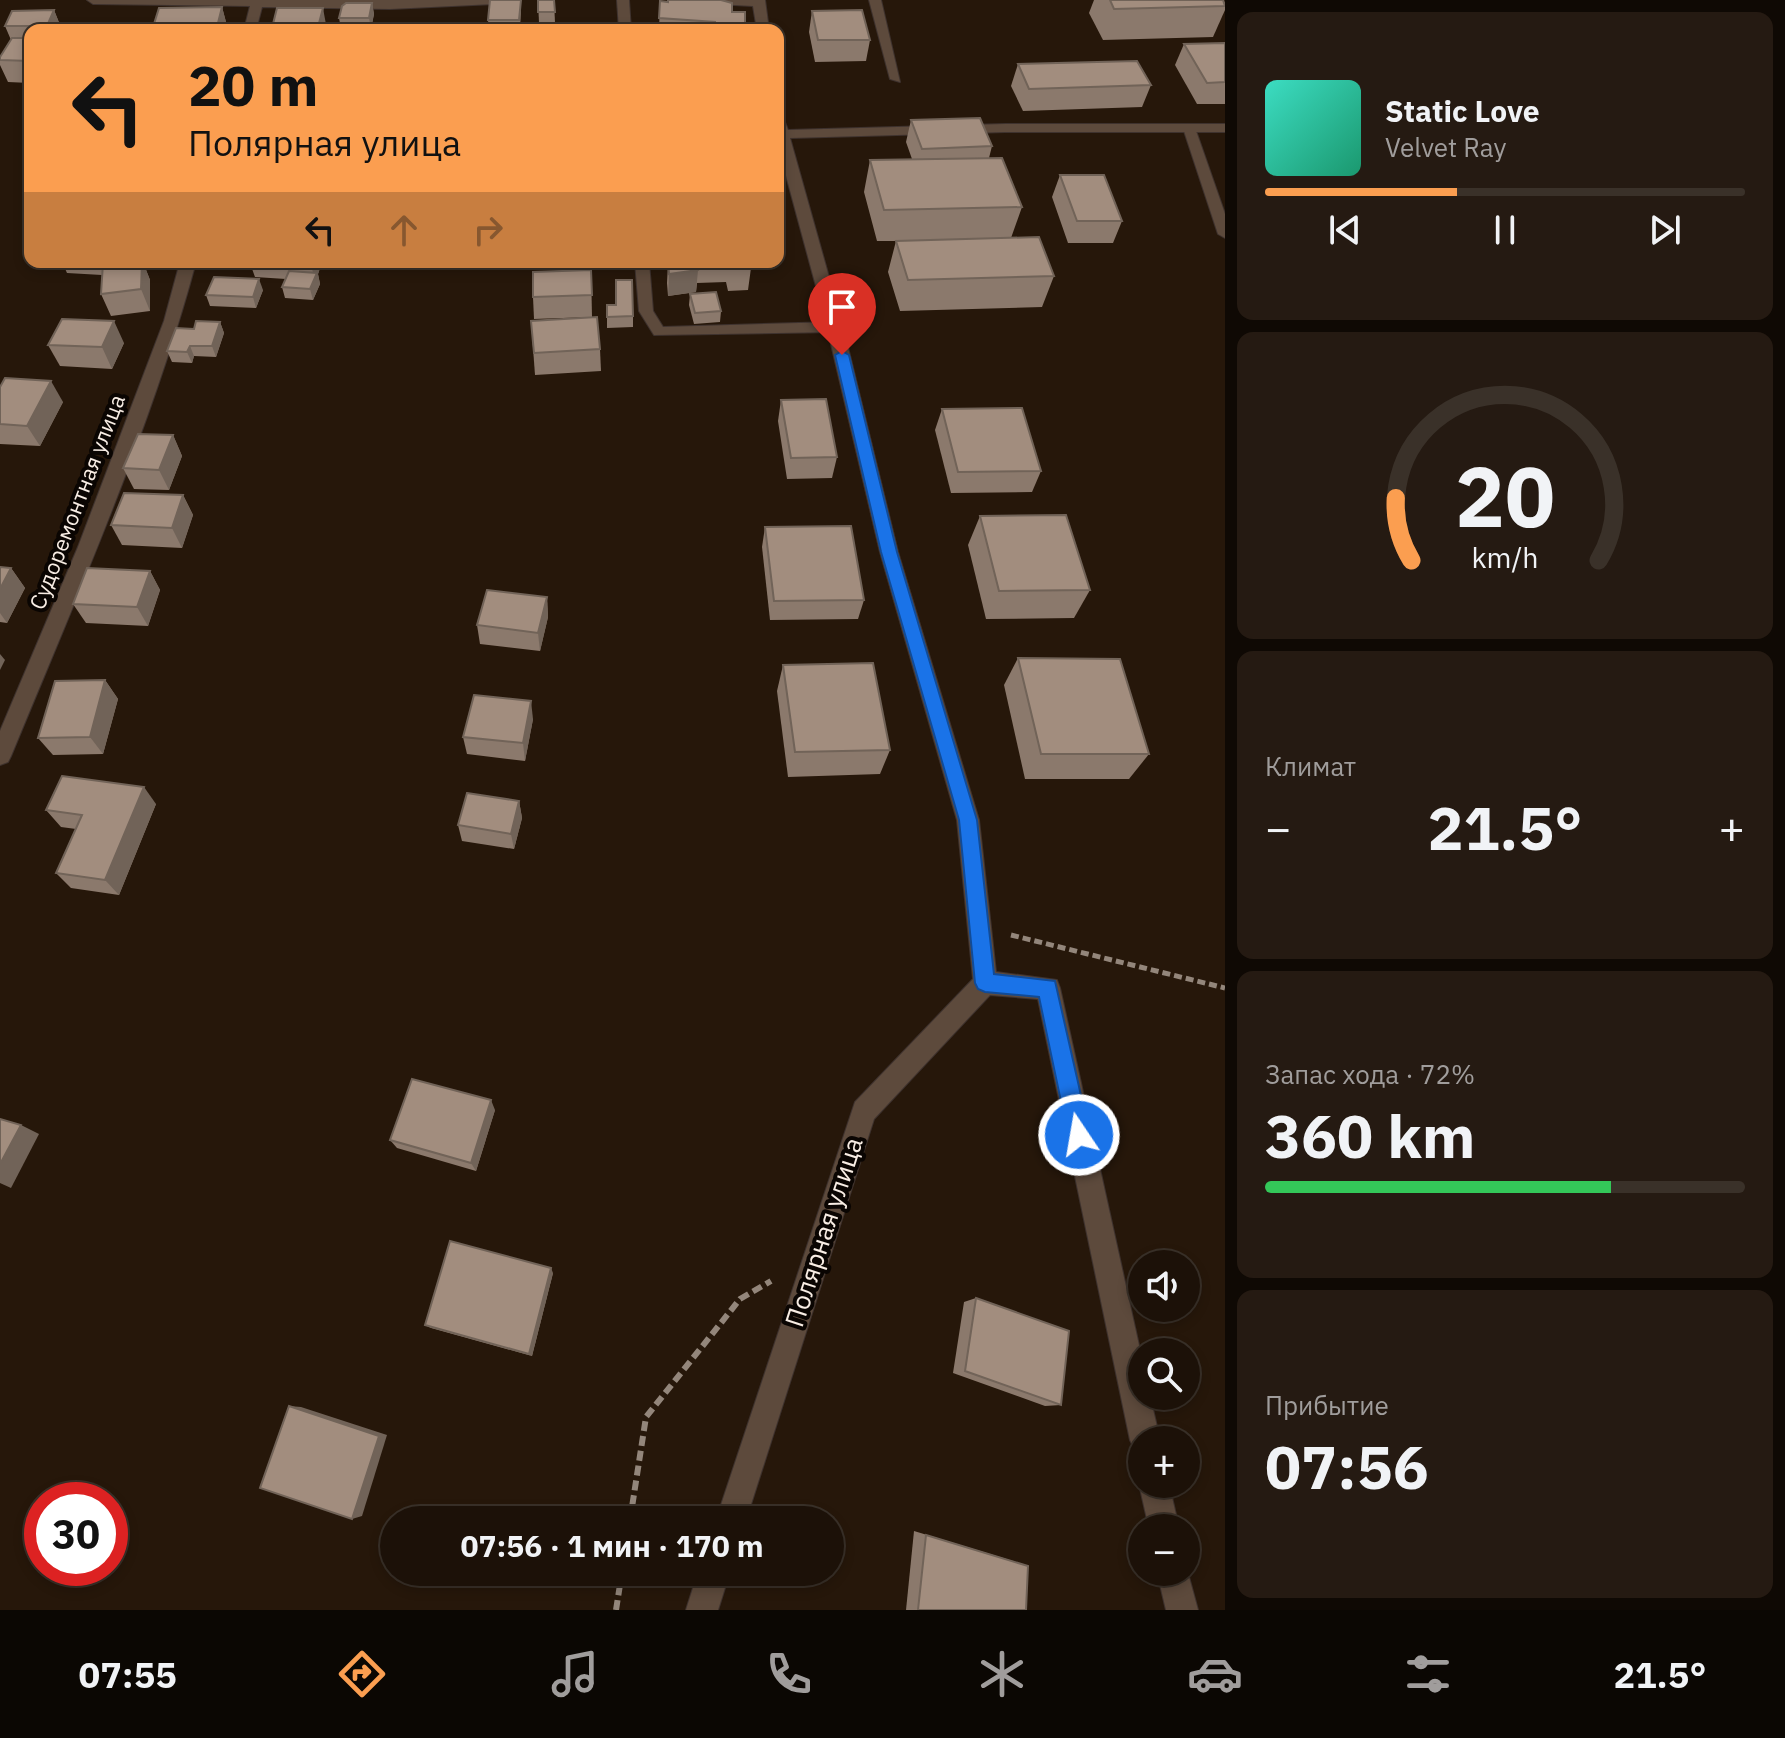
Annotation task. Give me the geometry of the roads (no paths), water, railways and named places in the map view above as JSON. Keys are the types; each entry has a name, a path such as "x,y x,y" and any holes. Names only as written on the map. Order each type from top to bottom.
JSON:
{"street":[{"path":"93,0 390,5 494,0"},
{"path":"715,0 759,1 762,24"},
{"path":"252,24 258,2"},
{"path":"784,127 1225,128"},
{"path":"784,145 835,327 889,552 968,820 985,983 1048,988 1142,1426"},
{"name":"Судоремонтная улица","path":"0,756 98,518 172,321 186,268"},
{"name":"Полярная улица","path":"736,1506 864,1111 985,983"},
{"path":"702,1610 710,1586"},
{"path":"1176,1586 1182,1610"}],"lane":[{"path":"623,0 625,24"},
{"path":"875,0 896,79"},
{"path":"1189,128 1225,234"},
{"path":"642,268 646,311 652,326 659,332 835,327"}]}
